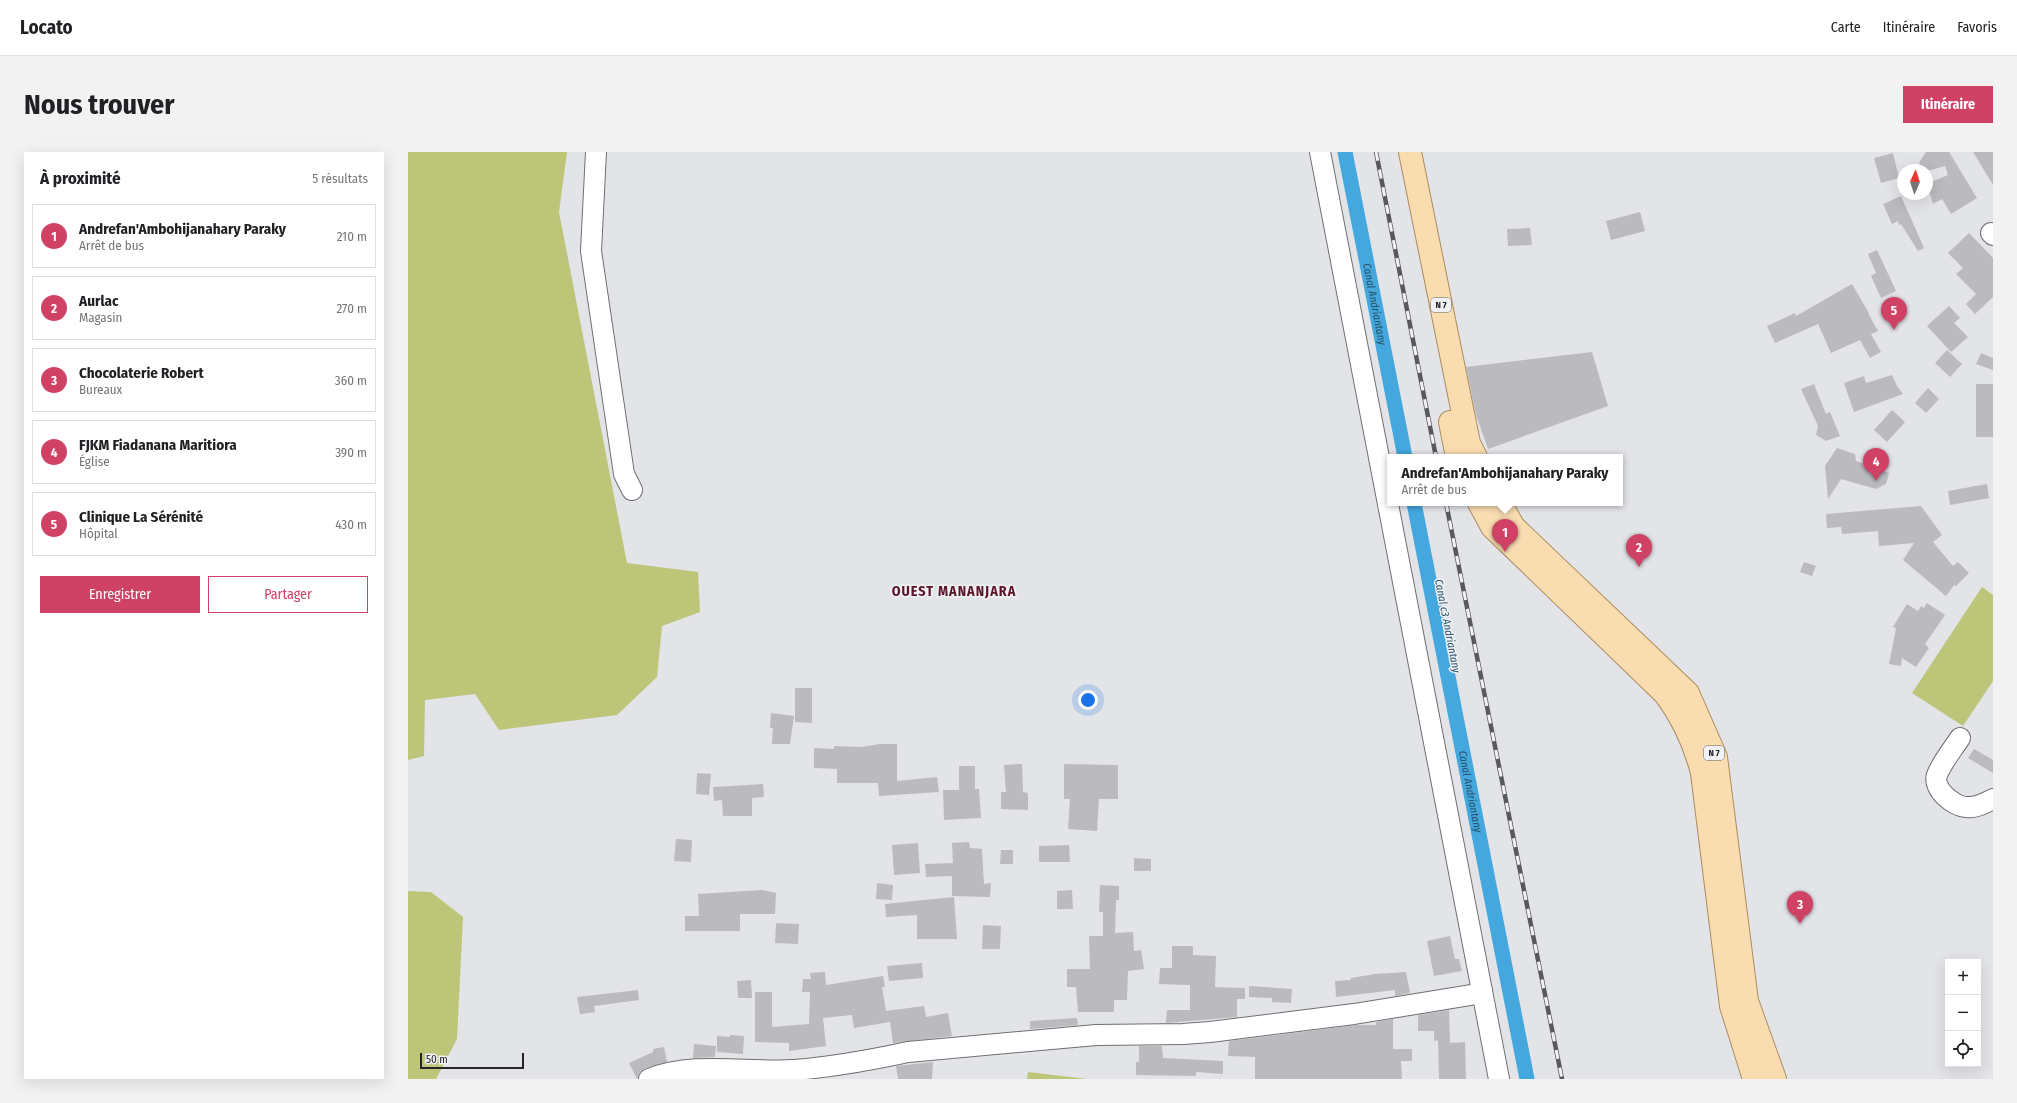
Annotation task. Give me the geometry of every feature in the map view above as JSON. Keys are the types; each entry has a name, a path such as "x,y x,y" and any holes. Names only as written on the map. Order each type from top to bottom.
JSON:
{"main road":[{"name":"N 7","path":"1396,152 1456,454"},
{"name":"N 7","path":"1410,152 1469,443 1474,454"},
{"name":"N 7","path":"1482,506 1492,527 1665,694 1678,711 1699,761 1702,774 1731,1006 1754,1079"},
{"name":"N 7","path":"1502,506 1514,527 1688,693 1716,757 1747,1001 1775,1079"}],"street":[{"path":"596,152 591,251 624,474 632,490"},
{"path":"1320,152 1387,499"},
{"path":"1388,506 1499,1079"},
{"path":"1960,738 1937,774 1938,788 1954,804 1960,806 1973,807 1993,799"},
{"path":"650,1079 665,1073 703,1070 794,1070 879,1058 908,1052 1096,1035 1183,1034 1210,1032 1383,1009 1477,994 1482,991"}],"green space":[{"path":"408,152 567,152 559,212 627,563 698,572 700,612 662,626 657,677 617,715 499,730 475,694 425,700 424,756 408,760"},
{"path":"1982,587 1993,595 1993,681 1963,726 1912,693"},
{"path":"408,891 431,892 463,917 457,1039 436,1079 408,1079"},
{"path":"1028,1072 1087,1079 1027,1079"}],"building":[{"path":"1926,152 1949,152 1977,198 1951,214 1942,199 1933,204 1932,200 1933,181 1948,175 1945,166 1933,169 1933,164 1919,163"},
{"path":"1973,152 1993,152 1993,185"},
{"path":"1893,153 1897,170 1897,179 1881,183 1874,158"},
{"path":"1897,198 1897,200 1903,200 1924,248 1918,251 1901,224 1899,225 1898,221 1892,224 1883,204"},
{"path":"1640,212 1645,231 1611,240 1606,221"},
{"path":"1530,228 1532,245 1508,246 1507,229"},
{"path":"1969,233 1993,258 1993,297 1975,314 1966,304 1976,294 1956,274 1963,268 1948,253"},
{"path":"1877,250 1896,291 1881,298 1871,276 1876,273 1868,254"},
{"path":"1852,284 1878,331 1871,334 1881,352 1870,358 1860,340 1831,353 1818,324 1775,343 1767,326 1795,313 1796,316"},
{"path":"1949,306 1960,318 1954,323 1968,337 1951,352 1927,326"},
{"path":"1947,350 1962,364 1950,377 1935,363"},
{"path":"1592,352 1608,406 1488,449 1476,415 1466,367"},
{"path":"1981,353 1993,358 1993,370 1976,364"},
{"path":"1892,375 1903,394 1854,412 1844,383 1864,376 1866,383"},
{"path":"1814,384 1826,414 1830,412 1840,436 1826,441 1816,435 1818,426 1801,389"},
{"path":"1976,384 1993,384 1993,437 1976,437"},
{"path":"1928,388 1939,399 1926,413 1915,403"},
{"path":"1892,410 1905,422 1887,442 1874,430"},
{"path":"1837,448 1855,454 1856,461 1889,473 1886,484 1876,489 1841,479 1828,499 1825,466"},
{"path":"1987,484 1989,498 1950,505 1948,491"},
{"path":"1921,506 1942,535 1933,542 1953,566 1958,562 1969,573 1956,586 1954,585 1946,596 1903,560 1914,543 1879,546 1878,531 1842,534 1841,527 1827,528 1826,514"},
{"path":"1804,562 1816,566 1812,576 1800,572"},
{"path":"1927,603 1945,615 1925,644 1929,648 1916,667 1902,658 1901,666 1889,664 1896,628 1893,627 1907,604 1918,611 1921,606 1924,608"},
{"path":"795,688 812,688 812,723 795,722"},
{"path":"771,713 794,716 790,744 772,744 773,728 770,728"},
{"path":"880,744 897,744 897,781 937,777 939,792 879,796 878,783 837,783 837,769 814,768 814,748 834,749 834,746 861,747"},
{"path":"1974,749 1993,760 1993,773 1968,758"},
{"path":"1022,764 1023,792 1028,793 1028,810 1001,809 1001,792 1006,792 1004,765"},
{"path":"1064,764 1118,765 1118,799 1099,799 1097,831 1068,829 1070,799 1064,799"},
{"path":"959,766 975,766 975,789 979,789 981,818 944,820 943,790 959,790"},
{"path":"697,773 711,774 709,795 696,794"},
{"path":"763,784 764,797 752,798 752,816 723,816 722,800 714,801 713,787"},
{"path":"676,839 692,840 691,862 674,861"},
{"path":"969,842 970,848 982,849 984,884 991,883 990,897 952,896 952,876 926,877 925,864 953,863 952,843"},
{"path":"918,843 920,873 894,875 892,845"},
{"path":"1069,845 1070,862 1039,862 1039,846"},
{"path":"1001,850 1013,850 1013,864 1000,864"},
{"path":"1134,858 1151,859 1151,871 1134,871"},
{"path":"877,883 893,885 892,900 876,899"},
{"path":"1100,885 1119,886 1119,900 1116,900 1115,933 1133,932 1134,951 1141,950 1144,969 1128,971 1127,1000 1114,1000 1114,1012 1078,1012 1076,987 1067,987 1067,969 1090,969 1089,936 1103,936 1103,912 1099,912"},
{"path":"762,890 776,893 775,914 740,914 740,931 685,931 685,916 699,916 698,894"},
{"path":"1072,890 1073,909 1057,909 1057,891"},
{"path":"954,897 957,939 917,939 917,915 886,917 885,904"},
{"path":"776,923 799,924 798,944 775,943"},
{"path":"983,925 1001,926 1000,949 982,949"},
{"path":"1450,936 1455,959 1459,959 1462,971 1434,976 1427,941"},
{"path":"1172,946 1193,946 1193,955 1216,956 1215,987 1245,988 1245,999 1237,999 1237,1017 1166,1023 1167,1010 1190,1010 1190,985 1159,984 1160,968 1172,968"},
{"path":"922,963 923,978 889,981 887,966"},
{"path":"825,972 826,985 883,976 885,987 882,987 886,1011 924,1006 926,1017 948,1013 952,1036 893,1043 890,1022 854,1028 852,1015 823,1018 826,1046 789,1051 789,1043 755,1042 755,992 772,992 772,1027 809,1024 810,992 802,992 803,979 811,979 810,973"},
{"path":"1406,972 1410,993 1395,996 1395,990 1336,997 1335,981 1351,980 1351,978 1375,974"},
{"path":"751,980 752,998 738,998 737,981"},
{"path":"1249,986 1292,989 1291,1003 1272,1002 1272,998 1249,997"},
{"path":"638,990 639,1000 594,1006 595,1012 580,1014 577,997"},
{"path":"1449,1010 1450,1043 1465,1042 1466,1079 1439,1079 1438,1040 1434,1041 1434,1031 1418,1031 1418,1015"},
{"path":"1077,1018 1078,1025 1030,1029 1030,1021"},
{"path":"1393,1019 1393,1049 1412,1049 1412,1061 1401,1061 1402,1079 1255,1079 1255,1057 1228,1056 1229,1041 1357,1025 1376,1025 1376,1022"},
{"path":"730,1035 744,1036 743,1054 717,1052 717,1036 730,1037"},
{"path":"694,1044 716,1046 715,1057 693,1058"},
{"path":"1139,1046 1162,1046 1163,1058 1223,1061 1223,1074 1196,1072 1196,1076 1136,1075 1136,1062 1139,1062"},
{"path":"664,1047 667,1062 645,1068 640,1072 637,1079 629,1063 653,1052 653,1049"},
{"path":"933,1062 932,1079 898,1079 896,1066"}],"waterway":[{"name":"Canal c3 Andriantany","path":"1345,152 1404,454"},
{"name":"Canal c3 Andriantany","path":"1347,152 1405,454"},
{"name":"Canal Andriantany","path":"1415,506 1527,1079"},
{"name":"Canal c3 Andriantany","path":"1416,506 1463,752"}],"railway":[{"path":"1376,152 1435,454"},
{"path":"1447,506 1562,1079"}],"place":[{"name":"Clinique La Sérénité","path":"1894,330"},
{"name":"FJKM Fiadanana Maritiora","path":"1876,481"},
{"name":"Andrefan'Ambohijanahary Paraky","path":"1505,552"},
{"name":"Aurlac","path":"1639,567"},
{"name":"Chocolaterie Robert","path":"1800,924"}],"district":[{"name":"OUEST MANANJARA","path":"954,591"}]}
